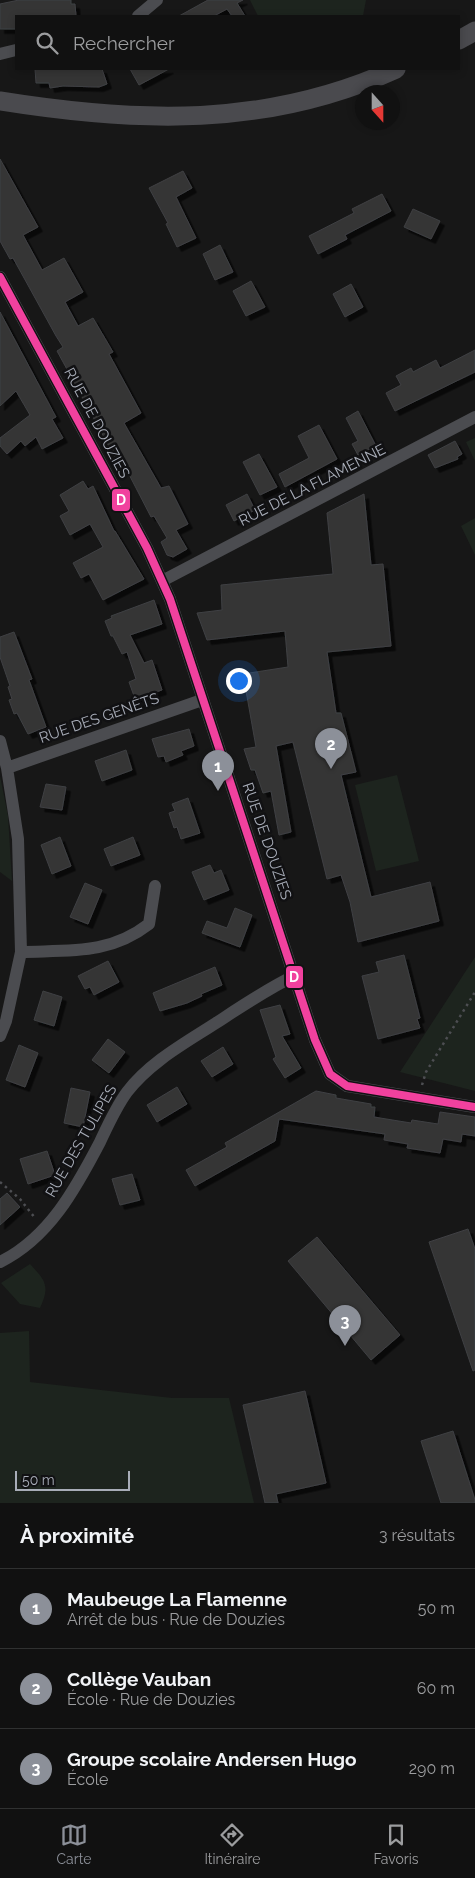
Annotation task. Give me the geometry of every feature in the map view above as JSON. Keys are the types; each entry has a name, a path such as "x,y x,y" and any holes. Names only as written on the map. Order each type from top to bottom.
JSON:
{"main road":[{"path":"460,39 475,31"},
{"path":"0,101 72,112 129,116 201,116 266,109 315,99 393,70"}],"street":[{"path":"139,15 157,0"},
{"path":"0,54 15,50"},
{"name":"RUE DE DOUZIES","path":"0,278 162,582 315,1040 330,1074 338,1082 347,1086 475,1107"},
{"name":"RUE DE LA FLAMENNE","path":"162,582 475,417"},
{"name":"RUE DES GENÊTS","path":"7,768 202,700"},
{"path":"0,742 7,768 18,839 21,952 6,1021 0,1036"},
{"path":"21,952 88,950 131,938 149,924 155,886"},
{"name":"RUE DES TULIPES","path":"0,1262 44,1229 70,1198 113,1115 127,1092 144,1074 184,1043 272,987 294,976"}],"path":[{"path":"418,1099 426,1072 475,992"},
{"path":"0,1182 20,1199 44,1229"}],"shaded area":[{"path":"250,0 366,0 363,15 258,15"},
{"path":"475,438 475,461 466,442"},
{"path":"475,518 475,555 461,526"},
{"path":"397,775 419,861 376,871 355,785"},
{"path":"0,776 8,816 12,881 0,872"},
{"path":"475,957 475,1091 400,1072"},
{"path":"30,1264 45,1284 45,1294 40,1308 20,1304 1,1283"},
{"path":"29,1331 30,1382 172,1398 229,1398 254,1503 0,1503 0,1333"}],"building":[{"path":"19,0 71,0 71,4 75,4 76,15 15,15 15,29 0,29 0,4"},
{"path":"208,0 243,0 237,3 244,15 231,15 227,9 216,15 181,15"},
{"path":"35,70 102,70 107,84 99,87 63,86 50,88 49,83 36,83"},
{"path":"131,70 167,70 139,85"},
{"path":"0,159 38,227 23,235 42,270 64,258 83,292 65,302 78,326 93,318 113,352 109,354 141,413 124,423 161,488 169,486 188,524 176,530 187,549 173,557 167,555 161,542 167,538 154,516 151,517 121,459 117,461 57,351 63,347 13,258 10,259 0,241"},
{"path":"183,171 192,188 176,197 196,238 177,247 166,224 168,223 149,188"},
{"path":"382,194 391,211 345,235 347,239 318,254 309,236 354,213 352,209"},
{"path":"413,209 440,221 431,239 404,227"},
{"path":"220,245 233,272 215,280 203,254"},
{"path":"251,281 265,307 246,316 233,291"},
{"path":"351,284 363,307 345,317 333,294"},
{"path":"0,312 56,417 52,419 63,438 42,449 36,437 25,446 21,441 7,454 0,446 0,438 30,415 16,391 0,406"},
{"path":"475,350 475,372 395,411 386,393 401,385 396,376 411,368 413,372 436,360 440,368"},
{"path":"358,411 376,446 358,455 352,444 358,441 346,418"},
{"path":"319,425 337,459 285,487 279,474 309,458 298,436"},
{"path":"455,441 462,454 457,457 458,459 435,468 428,455"},
{"path":"259,454 277,487 260,495 243,462"},
{"path":"83,481 88,489 93,486 114,531 144,579 103,600 89,574 81,578 73,563 103,547 90,524 70,535 60,516 69,511 60,495"},
{"path":"247,494 255,510 234,521 226,505"},
{"path":"364,494 371,565 383,564 391,646 327,652 336,713 341,713 356,772 341,775 371,897 430,882 439,921 358,942 350,902 341,875 327,879 293,742 276,746 291,832 279,835 271,791 263,793 255,770 251,770 244,749 256,747 243,674 288,667 285,631 207,640 197,613 222,610 221,585 333,574 327,513"},
{"path":"154,600 162,624 130,635 144,663 152,660 162,690 138,698 134,696 129,682 136,679 127,652 122,654 113,636 111,636 105,621 112,618 111,616"},
{"path":"14,632 32,679 29,680 46,727 28,734 17,713 14,714 9,700 12,699 8,687 10,686 0,657 0,637"},
{"path":"189,729 194,746 181,751 183,755 166,762 164,756 158,757 152,739"},
{"path":"126,750 132,770 102,781 95,761"},
{"path":"46,784 66,787 62,810 40,807"},
{"path":"188,798 200,833 181,839 177,827 174,828 169,813 175,811 172,804"},
{"path":"60,837 71,866 52,874 41,845"},
{"path":"133,837 140,855 111,866 104,849"},
{"path":"210,865 214,873 221,870 229,890 204,900 192,872"},
{"path":"85,883 102,890 88,924 70,917"},
{"path":"235,908 252,915 240,947 202,933 207,921 227,928"},
{"path":"404,955 420,1018 417,1019 420,1028 378,1039 362,976 379,972 376,962"},
{"path":"108,961 119,982 94,995 90,987 85,989 78,976"},
{"path":"215,967 222,985 201,994 202,996 187,1003 160,1011 153,993"},
{"path":"43,991 62,997 54,1026 34,1020"},
{"path":"280,1005 290,1034 282,1036 301,1068 285,1078 273,1059 276,1057 260,1010"},
{"path":"108,1039 125,1052 109,1073 92,1060"},
{"path":"19,1045 38,1053 25,1087 6,1080"},
{"path":"223,1047 233,1064 212,1077 201,1061"},
{"path":"177,1087 187,1104 157,1122 147,1105"},
{"path":"71,1088 90,1092 83,1127 64,1123"},
{"path":"316,1091 336,1095 336,1098 371,1104 371,1107 375,1107 374,1117 411,1123 412,1120 438,1124 440,1112 475,1117 475,1136 462,1134 461,1142 443,1139 440,1153 407,1148 408,1144 384,1140 385,1134 279,1119 275,1141 195,1186 186,1170 227,1147 225,1143"},
{"path":"47,1151 55,1175 28,1184 20,1159"},
{"path":"132,1174 140,1200 120,1205 112,1179"},
{"path":"7,1193 20,1207 0,1225 0,1199"},
{"path":"468,1229 475,1249 475,1370 473,1371 429,1242"},
{"path":"317,1237 400,1335 371,1360 288,1261"},
{"path":"305,1391 326,1483 276,1494 278,1503 265,1503 243,1405"},
{"path":"453,1431 475,1503 441,1503 421,1441"}],"transit line":[{"name":"D","path":"0,277 147,548 170,599 315,1040 330,1074 347,1086 475,1107"}],"place":[{"name":"Collège Vauban","path":"331,769"},
{"name":"Maubeuge La Flamenne","path":"218,791"},
{"name":"Groupe scolaire Andersen Hugo","path":"345,1346"}]}
